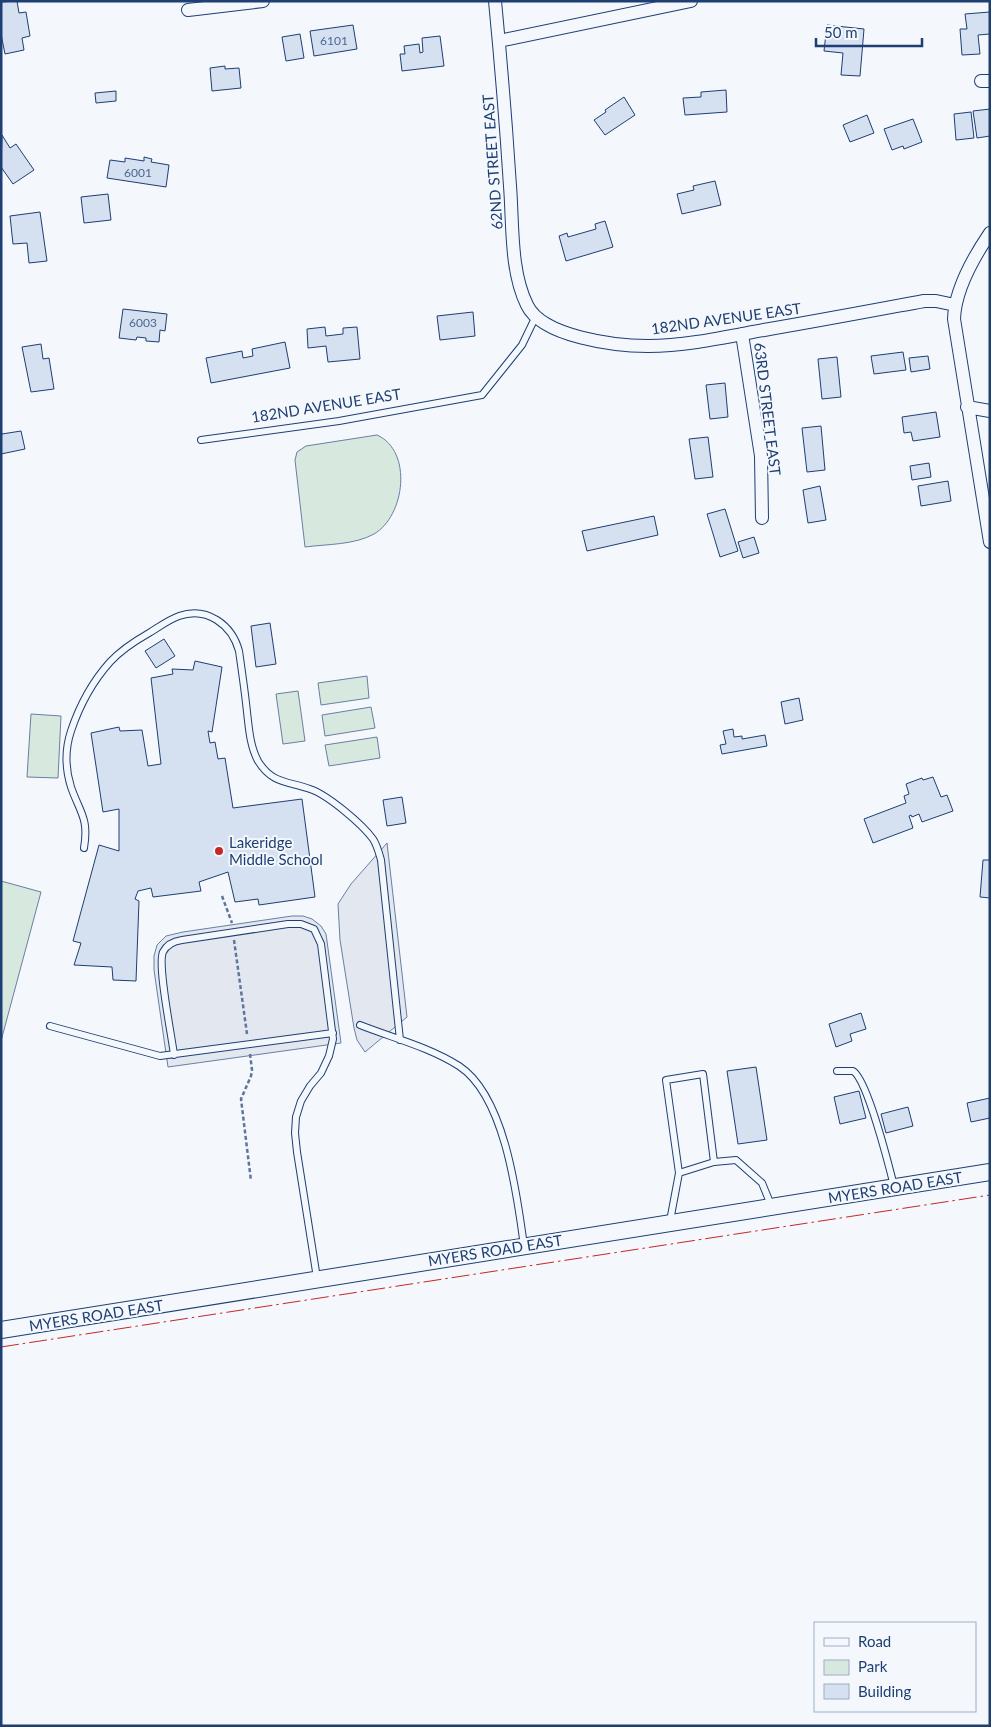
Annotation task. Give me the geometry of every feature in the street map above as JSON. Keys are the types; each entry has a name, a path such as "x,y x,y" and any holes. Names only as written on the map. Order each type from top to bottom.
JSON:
{"street":[{"path":"218,1 188,10 263,1"},
{"name":"62ND STREET EAST","path":"495,1 516,271 527,307 536,316"},
{"path":"499,41 691,1"},
{"path":"990,233 973,260 955,305 956,338 990,542"},
{"name":"182ND AVENUE EAST","path":"536,316 553,328 567,333 611,343 647,346 742,334 924,301 936,301 955,305"},
{"name":"63RD STREET EAST","path":"742,334 761,456 762,518"},
{"path":"967,407 990,411"},
{"name":"MYERS ROAD EAST","path":"1,1330 990,1172"}],"lane":[{"name":"182ND AVENUE EAST","path":"201,440 339,421 482,395 522,346 536,316"},
{"path":"84,848 86,823 71,788 66,761 67,746 73,724 95,681 118,654 132,643 178,616 197,614 209,616 221,622 230,630 236,640 239,651 251,741 258,761 278,781 312,789 322,795 364,828 374,840 381,860 400,1040"},
{"path":"174,1055 162,963 164,951 167,947 182,940 288,924 301,924 311,927 317,932 320,939 333,1039 329,1056 321,1073 300,1101 295,1133 317,1279"},
{"path":"360,1025 445,1058 461,1068 480,1085 495,1114 504,1140 524,1246"},
{"path":"50,1026 160,1056 333,1033"},
{"path":"837,1071 853,1071 859,1077 874,1118 895,1187"},
{"path":"670,1222 679,1173 666,1080 703,1074 714,1162"},
{"path":"679,1173 714,1162 736,1160 762,1183 772,1206"}],"green space":[{"path":"377,435 388,443 396,455 400,469 401,484 393,513 385,525 366,538 341,544 305,547 295,460 297,452 306,446"},
{"path":"367,676 369,698 321,705 318,683"},
{"path":"298,691 305,741 283,744 276,694"},
{"path":"371,707 375,728 325,736 322,715"},
{"path":"31,714 61,716 58,778 27,777"},
{"path":"377,737 380,758 329,766 325,745"},
{"path":"1,881 41,892 1,1041"}],"shaded area":[{"path":"387,843 407,1017 365,1052 357,1040 354,1028 340,940 338,904 351,884"},
{"path":"303,916 312,919 321,926 326,934 341,1043 168,1067 154,970 154,956 157,945 166,936 183,932"}],"building":[{"path":"17,1 19,13 26,12 30,36 22,38 24,50 5,54 1,34 1,2"},
{"path":"990,12 990,34 978,35 980,54 962,55 960,29 967,29 965,14"},
{"path":"353,25 357,49 314,56 310,31"},
{"path":"827,25 864,29 860,76 841,75 843,53 824,51"},
{"path":"300,34 304,58 286,61 282,37"},
{"path":"440,36 444,66 402,71 400,54 405,54 404,46 419,44 420,53 423,52 422,38"},
{"path":"225,66 225,69 239,68 241,88 212,91 210,68"},
{"path":"726,90 727,112 685,115 683,98 701,97 701,92"},
{"path":"116,91 116,101 96,103 95,93"},
{"path":"624,97 635,115 605,135 594,120"},
{"path":"990,109 990,136 977,138 973,111"},
{"path":"971,112 974,138 956,140 954,114"},
{"path":"867,115 874,133 850,142 843,125"},
{"path":"913,119 922,142 904,149 903,146 892,150 884,129"},
{"path":"2,135 10,148 16,144 34,170 13,184 1,167"},
{"path":"144,157 152,159 151,162 169,165 166,187 107,178 110,160 125,162 125,158 144,161"},
{"path":"715,181 721,205 682,214 677,194 694,190 693,186"},
{"path":"108,194 111,220 84,223 81,197"},
{"path":"40,212 47,261 29,263 27,243 13,244 10,216"},
{"path":"605,221 613,247 566,261 559,236 567,233 568,237 596,229 595,224"},
{"path":"123,309 167,314 165,331 160,330 159,342 146,341 146,338 137,337 136,340 119,338"},
{"path":"473,312 475,336 440,340 437,316"},
{"path":"325,327 326,336 343,334 343,328 357,327 360,359 328,362 326,346 308,348 307,329"},
{"path":"285,342 290,368 211,383 206,358 242,351 243,358 253,356 252,349"},
{"path":"41,344 43,359 49,358 54,389 31,392 22,347"},
{"path":"903,352 906,370 874,374 871,356"},
{"path":"928,356 930,369 911,372 909,358"},
{"path":"837,357 841,397 822,399 818,359"},
{"path":"725,383 728,417 710,419 706,385"},
{"path":"936,412 940,437 913,441 911,432 904,433 902,417"},
{"path":"821,426 825,470 807,472 802,428"},
{"path":"1,431 2,434 21,431 25,449 1,454"},
{"path":"708,437 713,477 695,479 689,439"},
{"path":"929,463 931,477 912,480 910,466"},
{"path":"948,481 951,501 921,506 918,486"},
{"path":"820,486 826,520 808,523 803,490"},
{"path":"725,509 738,551 720,557 707,514"},
{"path":"654,516 658,535 587,551 582,531"},
{"path":"754,537 759,553 743,558 738,542"},
{"path":"270,623 276,664 256,667 251,626"},
{"path":"164,639 175,656 156,668 145,651"},
{"path":"195,661 222,667 212,732 208,731 210,743 215,742 218,759 225,758 233,808 302,799 315,897 259,905 258,899 235,902 228,872 199,882 201,891 153,897 151,888 138,891 135,899 139,901 136,981 113,980 112,967 74,965 81,943 73,941 99,845 119,851 119,809 103,812 91,733 119,727 120,731 142,730 148,766 161,764 151,678 173,674 172,669 193,670"},
{"path":"799,698 803,720 785,724 781,702"},
{"path":"733,729 734,737 742,736 742,739 765,735 767,746 722,754 720,745 726,744 723,731"},
{"path":"933,777 941,797 947,795 953,811 922,822 919,814 912,817 911,815 909,816 913,828 873,843 864,819 906,803 904,796 909,794 906,784 922,778 923,780"},
{"path":"402,797 406,823 387,826 383,800"},
{"path":"983,860 990,860 990,898 980,897"},
{"path":"861,1013 866,1029 850,1034 852,1041 836,1047 829,1024"},
{"path":"756,1067 767,1140 738,1144 727,1071"},
{"path":"859,1091 866,1118 840,1124 834,1097"},
{"path":"990,1098 990,1118 971,1122 967,1103"},
{"path":"908,1107 913,1126 886,1133 881,1114"}],"power":[{"path":"1,1347 990,1195"}],"place":[{"name":"Lakeridge Middle School","path":"219,851"}]}
